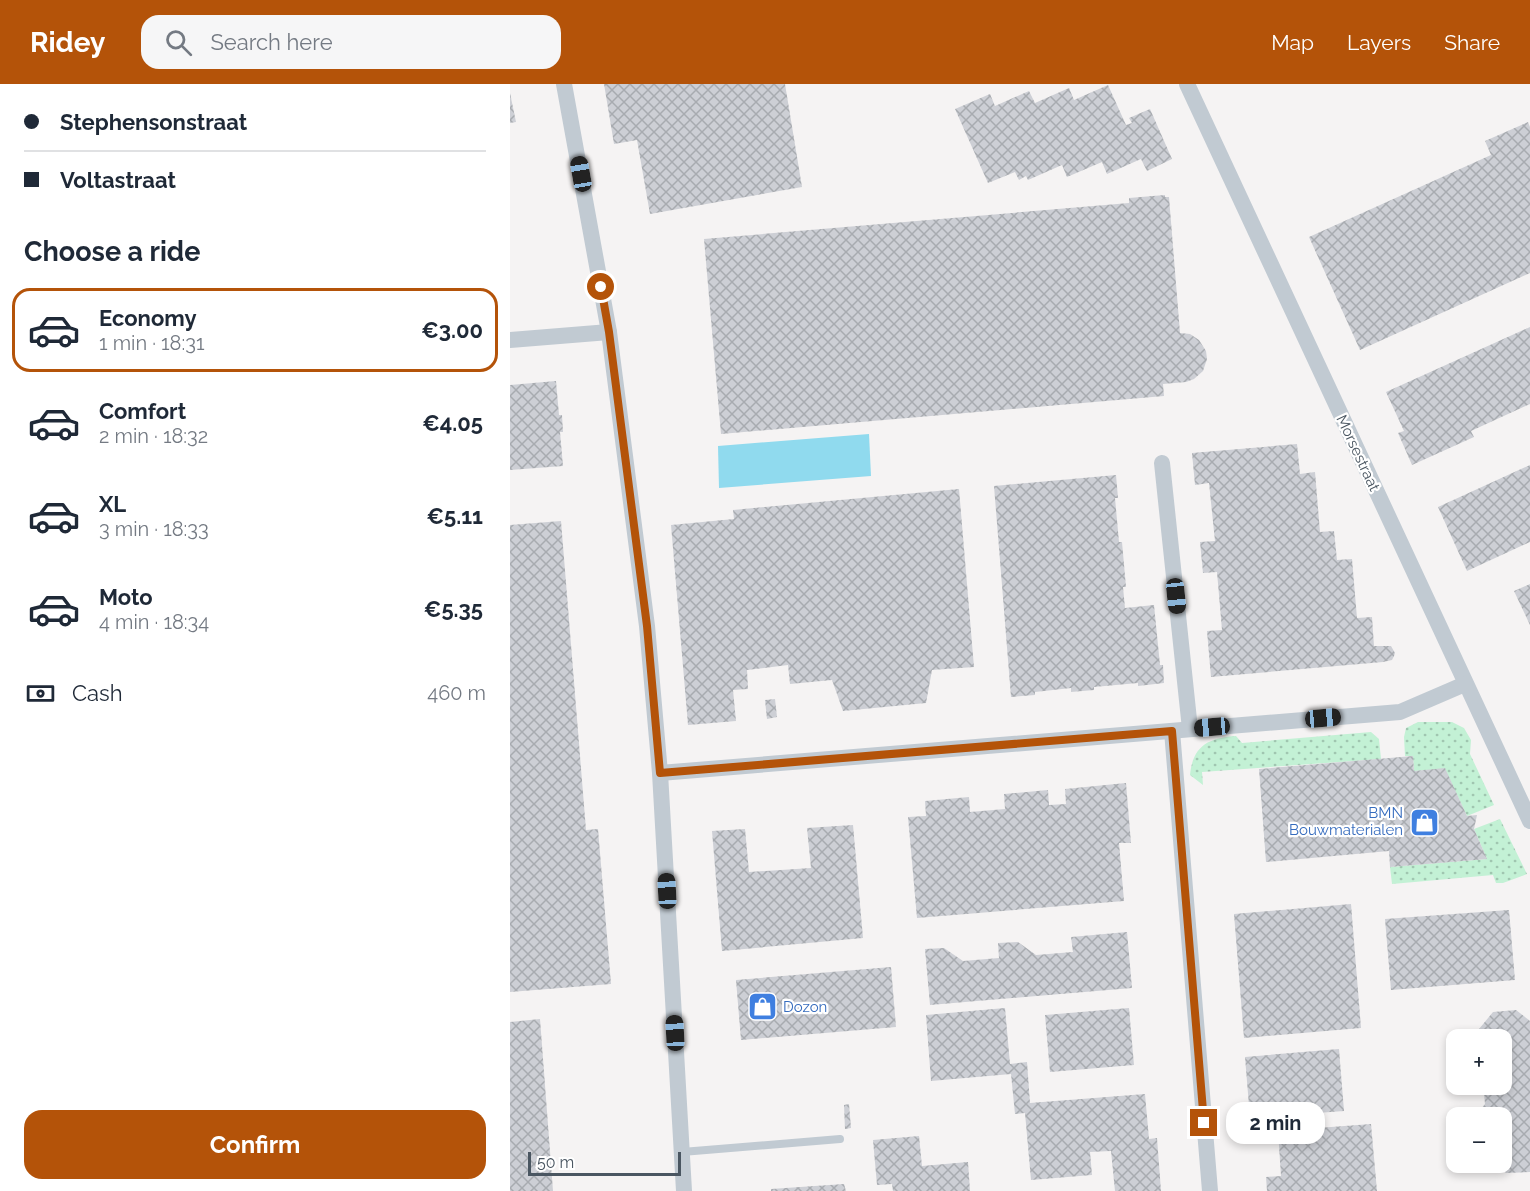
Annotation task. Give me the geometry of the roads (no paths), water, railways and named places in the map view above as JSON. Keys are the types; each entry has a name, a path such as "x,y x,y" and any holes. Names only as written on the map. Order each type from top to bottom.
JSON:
{"street":[{"path":"564,84 609,332 647,626 660,773 684,1191"},
{"name":"Morsestraat","path":"1187,84 1530,820"},
{"path":"510,340 609,332"},
{"path":"1162,462 1190,729"},
{"path":"660,773 1400,712 1465,684"},
{"path":"1172,731 1210,1191"}],"lane":[{"path":"682,1152 840,1139"}],"water":[{"path":"869,434 871,476 719,488 718,446"}],"place":[{"name":"BMN Bouwmaterialen","path":"1424,822"},
{"name":"Dozon","path":"762,1007"}]}
